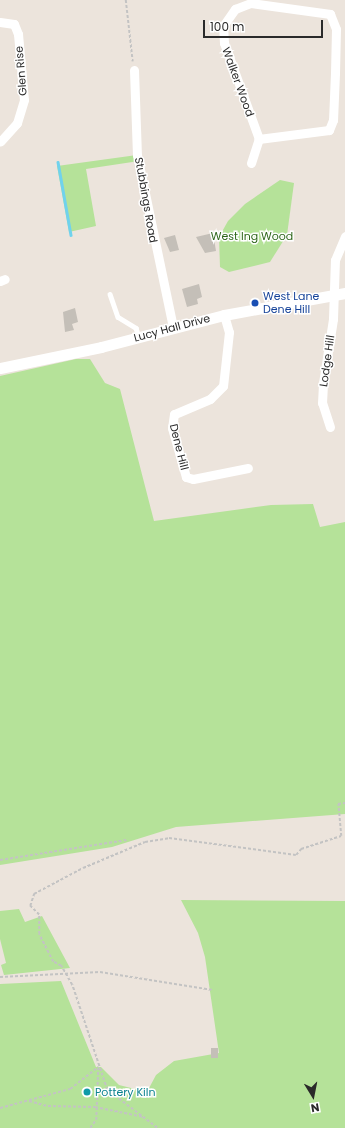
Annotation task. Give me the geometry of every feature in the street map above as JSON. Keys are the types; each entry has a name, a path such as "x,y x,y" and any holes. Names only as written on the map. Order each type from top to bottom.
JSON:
{"street":[{"name":"Walker Wood","path":"251,3 330,14 336,29 335,73 333,120 329,130 259,139 224,43 223,26 235,9 251,3"},
{"name":"Glen Rise","path":"0,142 17,123 24,100 18,34 14,24 4,22"},
{"name":"Stubbings Road","path":"134,70 138,154 173,328"},
{"path":"335,73 345,73"},
{"path":"251,163 259,139"},
{"name":"Lodge Hill","path":"330,427 322,403 335,260 345,236"},
{"name":"Lucy Hall Drive","path":"0,368 139,337 224,315 345,293"},
{"name":"Dene Hill","path":"224,315 229,332 223,386 210,400 174,414 172,428 186,477 193,479 248,468"}],"lane":[{"path":"110,294 118,317 136,328 139,337"}],"path":[{"path":"126,0 134,70"},
{"path":"157,1128 146,1117 107,1090 98,1066 85,1017 65,973 53,962 39,934 39,915 30,906 34,894 54,881 145,842 169,838 296,855 301,849 341,836 338,804 345,803"},
{"path":"0,860 126,840"},
{"path":"0,977 65,973 107,973 213,990"},
{"path":"0,1108 29,1102 70,1089 98,1066"},
{"path":"90,1128 96,1120 95,1107 98,1066"},
{"path":"29,1102 48,1106 95,1107 146,1117"}],"green space":[{"path":"137,155 139,161 86,169 96,226 69,232 57,166"},
{"name":"West Ing Wood","path":"280,180 294,183 287,235 270,262 229,272 220,267 219,237 228,221 245,204"},
{"path":"76,359 90,359 105,383 120,389 154,521 271,505 313,504 320,527 345,522 345,814 176,827 112,847 0,865 0,376"},
{"path":"181,900 345,901 345,1128 0,1128 0,984 61,981 96,1067 101,1067 119,1085 147,1092 156,1075 174,1061 219,1053 205,957 198,933"},
{"path":"19,909 25,922 42,916 70,968 4,975 1,965 6,963 0,939 0,911"}],"building":[{"path":"213,233 216,251 205,253 196,237"},
{"path":"175,235 179,250 170,252 164,238"},
{"path":"199,284 202,297 197,299 198,304 187,307 182,289"},
{"path":"75,308 78,322 72,324 74,330 65,332 63,312"},
{"path":"211,1048 218,1048 218,1058 211,1058"}],"waterway":[{"path":"58,162 71,235"}],"place":[{"name":"West Lane Dene Hill","path":"255,303"},
{"name":"Pottery Kiln","path":"87,1092"}]}
